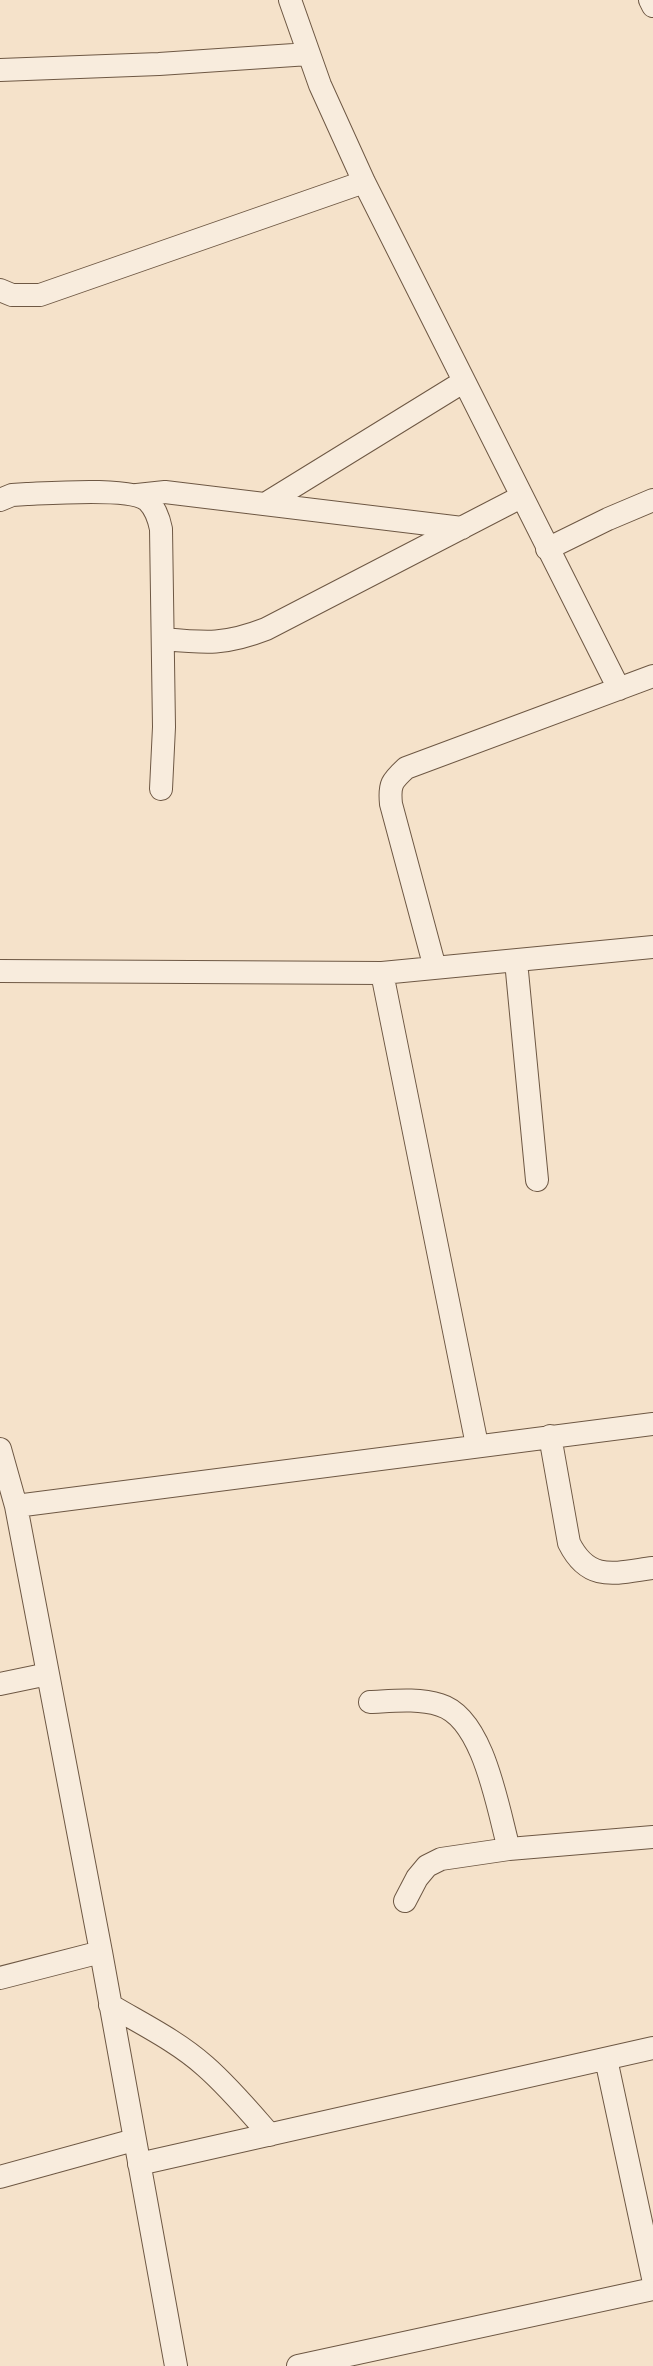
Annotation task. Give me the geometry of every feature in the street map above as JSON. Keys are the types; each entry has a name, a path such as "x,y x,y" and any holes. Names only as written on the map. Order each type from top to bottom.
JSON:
{"street":[{"path":"290,0 309,54 364,182 463,382 619,689"},
{"path":"650,0 653,6"},
{"path":"0,70 159,64 309,54"},
{"path":"0,290 12,295 40,295 364,182"},
{"path":"265,504 463,382"},
{"path":"0,500 12,495 27,494 118,493 137,495 165,492 462,528"},
{"path":"137,495 148,501 157,513 161,529 163,639 162,789"},
{"path":"163,639 207,643 242,638 303,611 521,497"},
{"path":"547,549 608,519 653,500"},
{"path":"435,968 391,804 389,790 393,780 406,768 653,676"},
{"path":"0,971 382,972 516,961 653,947"},
{"path":"516,961 537,1180"},
{"path":"382,972 477,1445"},
{"path":"16,1506 477,1445 653,1424"},
{"path":"550,1436 569,1543 576,1558 593,1571 612,1573 653,1568"},
{"path":"0,1449 16,1506 101,1952 176,2366"},
{"path":"0,1684 48,1674"},
{"path":"370,1702 418,1701 442,1705 457,1714 471,1728 483,1755 510,1849"},
{"path":"405,1901 417,1878 432,1864 448,1858 510,1849 653,1837"},
{"path":"0,1978 101,1952"},
{"path":"110,2005 158,2033 204,2065 230,2090 270,2135"},
{"path":"139,2164 653,2048"},
{"path":"606,2059 653,2278"},
{"path":"0,2177 134,2140"},
{"path":"298,2366 653,2289"}]}
